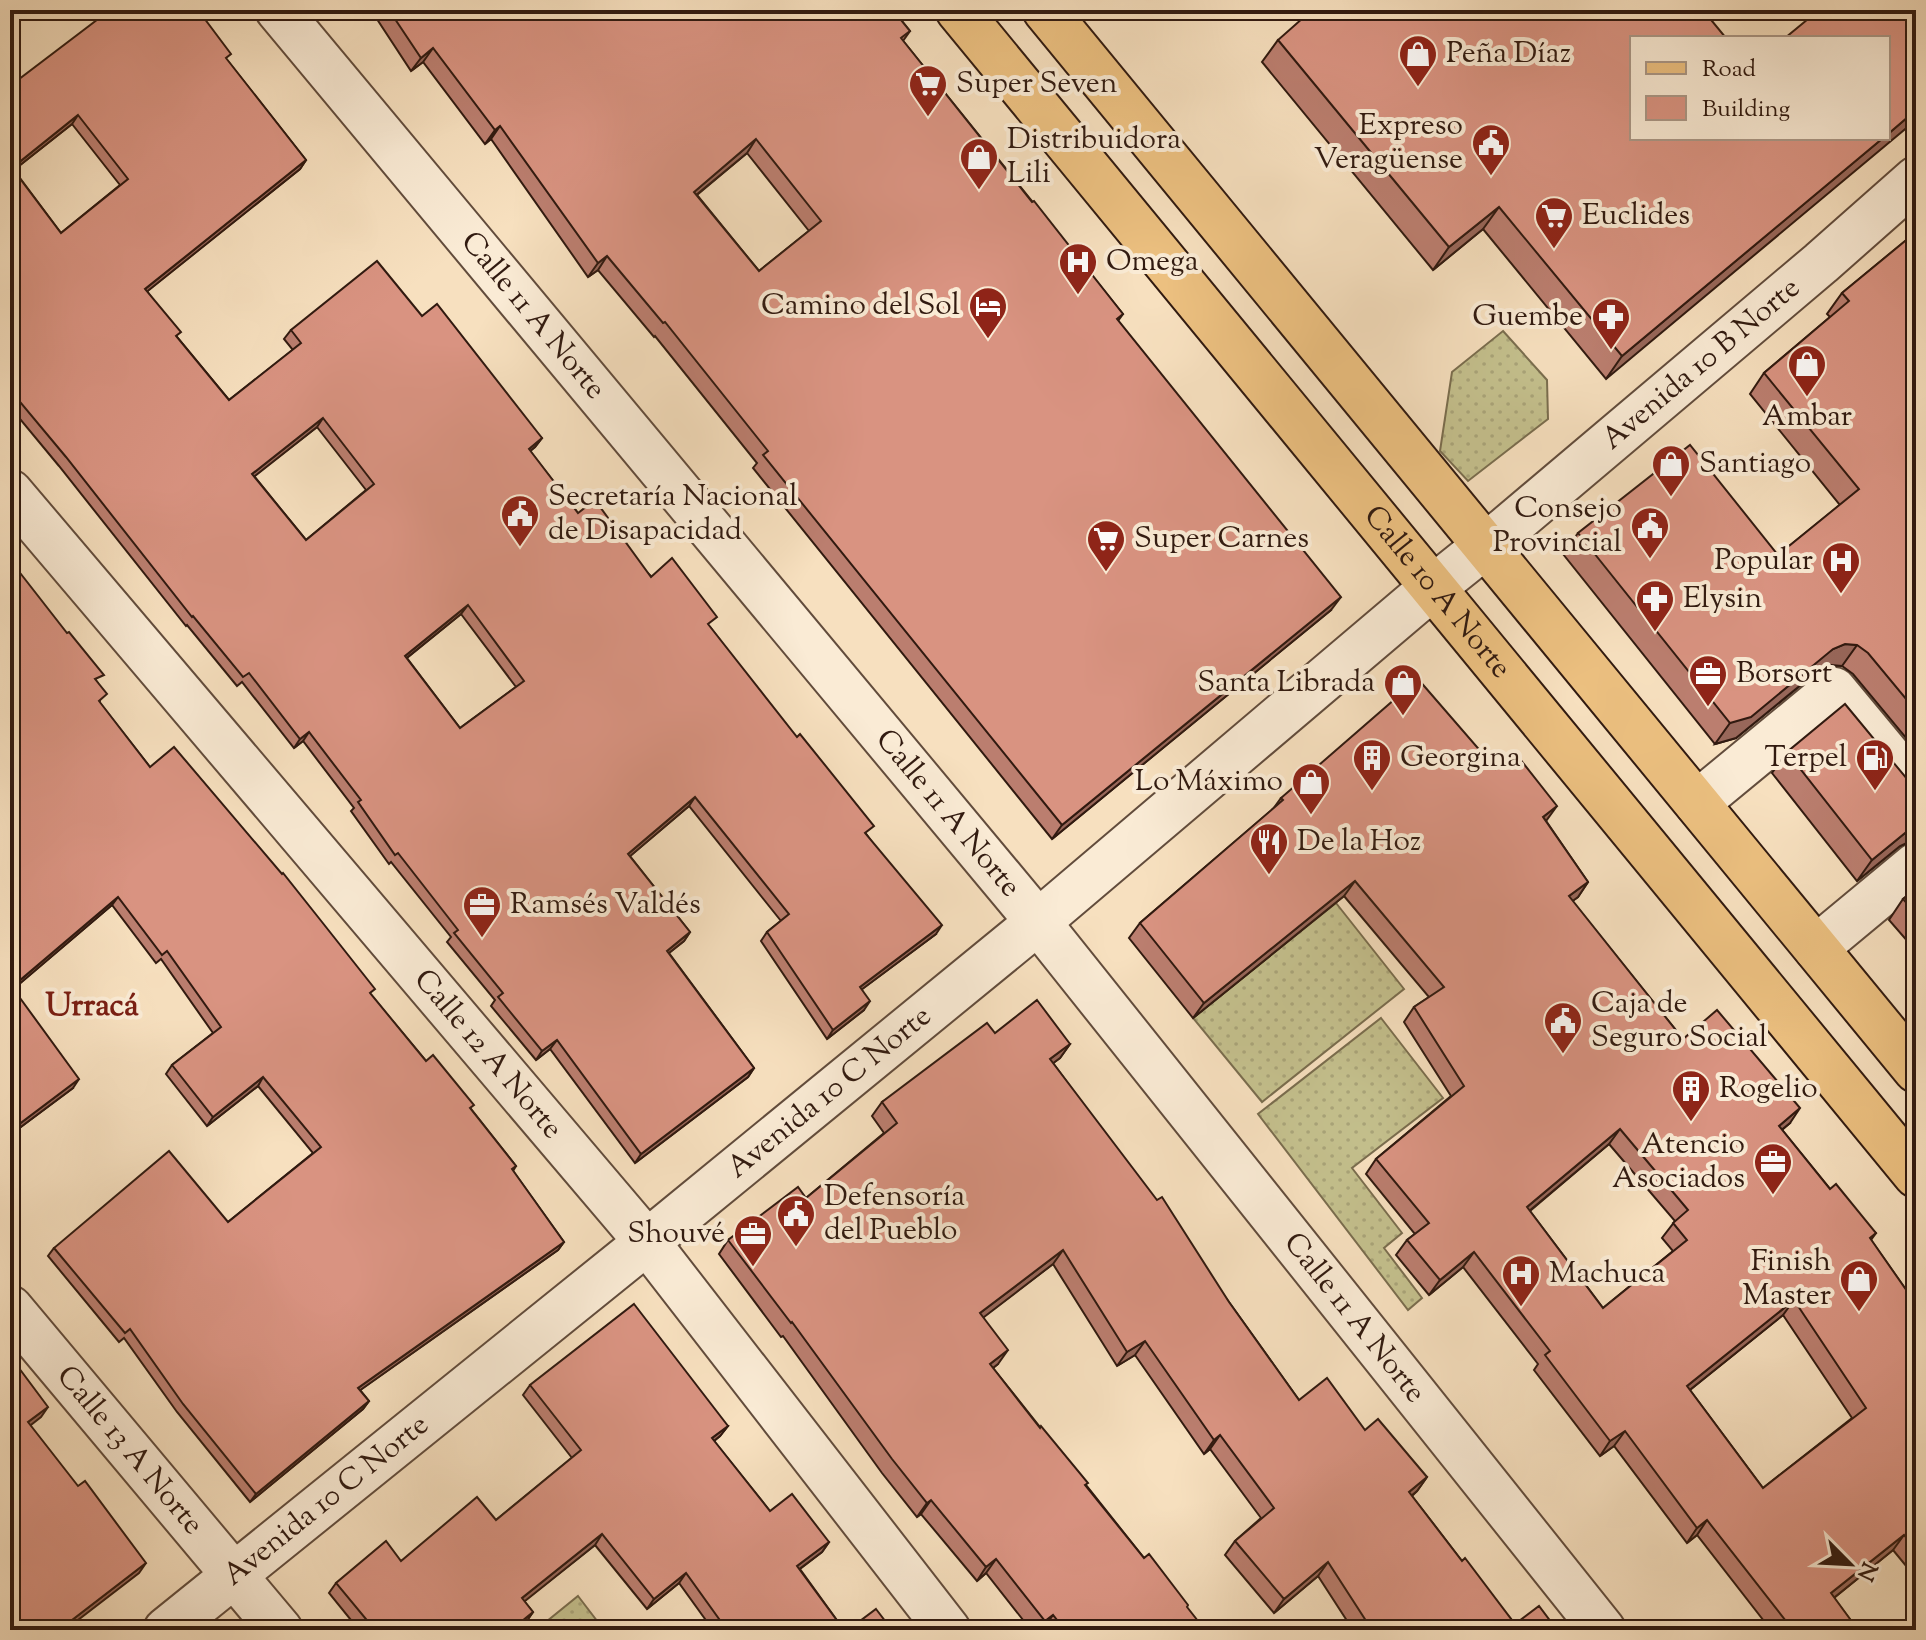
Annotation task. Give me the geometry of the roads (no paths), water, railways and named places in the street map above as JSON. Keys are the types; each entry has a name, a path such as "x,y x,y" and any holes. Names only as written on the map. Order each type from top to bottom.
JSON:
{"main road":[{"name":"Calle 10 A Norte","path":"958,10 1916,1175"},
{"path":"1045,10 1916,1070"}],"street":[{"name":"Calle 11 A Norte","path":"278,10 1038,922 1603,1630"},
{"name":"Avenida 10 B Norte","path":"1486,547 1914,185"},
{"name":"Calle 12 A Norte","path":"10,492 647,1242 948,1630"},
{"name":"Avenida 10 C Norte","path":"166,1630 1038,922 1486,547"},
{"path":"1697,803 1834,690 1916,789"},
{"path":"1816,948 1916,865"},
{"name":"Calle 13 A Norte","path":"10,1308 280,1630"}],"place":[{"name":"Peña Díaz","path":"1418,88"},
{"name":"Super Seven","path":"928,118"},
{"name":"Expreso Veragüense","path":"1491,177"},
{"name":"Distribuidora Lili","path":"979,191"},
{"name":"Euclides","path":"1554,250"},
{"name":"Omega","path":"1078,296"},
{"name":"Camino del Sol","path":"988,340"},
{"name":"Guembe","path":"1611,351"},
{"name":"Ambar","path":"1807,398"},
{"name":"Santiago","path":"1671,498"},
{"name":"Secretaría Nacional de Disapacidad","path":"520,548"},
{"name":"Consejo Provincial","path":"1650,560"},
{"name":"Super Carnes","path":"1106,573"},
{"name":"Popular","path":"1841,595"},
{"name":"Elysin","path":"1655,633"},
{"name":"Borsort","path":"1708,708"},
{"name":"Santa Librada","path":"1403,717"},
{"name":"Georgina","path":"1372,792"},
{"name":"Terpel","path":"1875,792"},
{"name":"Lo Máximo","path":"1311,816"},
{"name":"De la Hoz","path":"1269,876"},
{"name":"Ramsés Valdés","path":"482,939"},
{"name":"Caja de Seguro Social","path":"1563,1055"},
{"name":"Rogelio","path":"1691,1123"},
{"name":"Atencio Asociados","path":"1773,1196"},
{"name":"Defensoría del Pueblo","path":"796,1248"},
{"name":"Shouvé","path":"753,1268"},
{"name":"Machuca","path":"1521,1308"},
{"name":"Finish Master","path":"1859,1313"}],"district":[{"name":"Urracá","path":"92,1007"}]}
